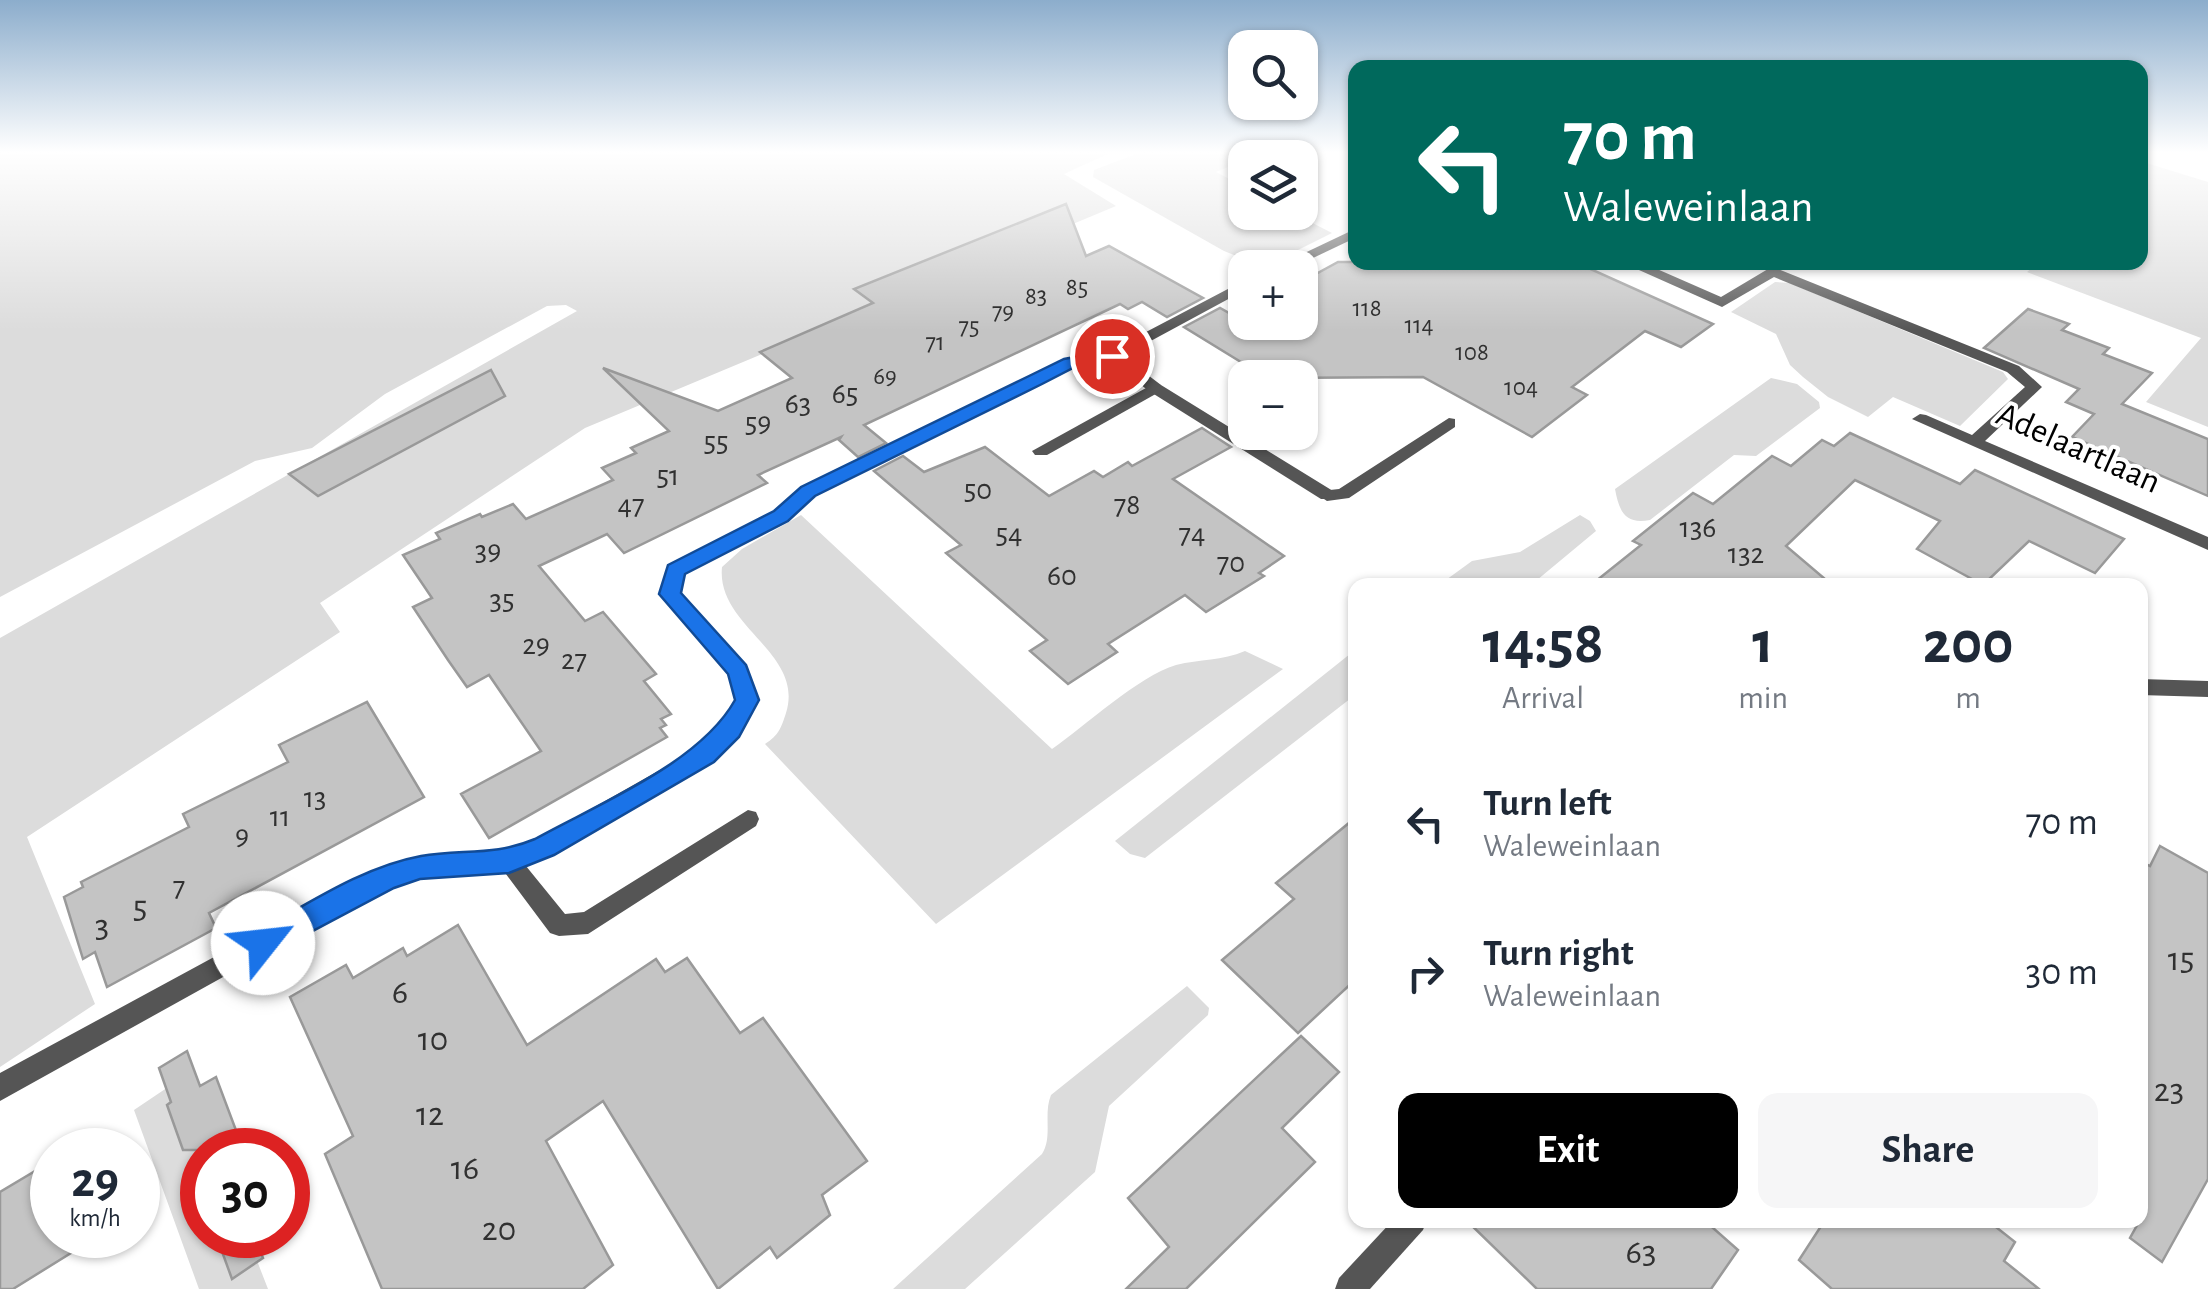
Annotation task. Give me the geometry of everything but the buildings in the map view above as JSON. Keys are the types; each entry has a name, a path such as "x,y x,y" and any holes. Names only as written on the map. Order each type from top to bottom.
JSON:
{"street":[{"path":"1318,250 1348,236"},
{"path":"1647,270 1722,302 1773,272 2013,369 2034,387 1974,442"},
{"path":"0,1088 368,885 420,868 509,862 544,847 705,756 731,730 747,700 738,671 670,594 675,570 781,516 808,492 1070,363 1112,356 1228,293"},
{"path":"1112,356 1155,388 1327,495 1342,494 1449,423"},
{"path":"1041,450 1155,388"},
{"name":"Adelaartlaan","path":"1920,418 2208,544"},
{"path":"2148,687 2208,689"},
{"path":"509,862 559,925 588,923 748,819"},
{"path":"1350,1289 1406,1228"}],"shaded area":[{"path":"0,211 1104,211 585,428 320,603 340,632 27,837 95,1004 0,1067 0,638 577,311 566,305 547,306 385,394 312,448 255,461 0,597"},
{"path":"1153,211 1228,211 1228,230 1318,230 1318,226 1332,233 1298,250 1228,253"},
{"path":"2148,211 2208,211 2208,427 2146,402 2201,338 2027,272 2148,270"},
{"path":"1775,282 1790,283 2003,372 2008,379 1960,426 1893,397 1868,417 1828,397 1803,377 1790,365 1776,334 1731,312"},
{"path":"1771,378 1797,384 1819,402 1820,408 1756,456 1734,455 1650,520 1625,515 1615,489"},
{"path":"801,515 1052,749 1129,690 1176,665 1245,651 1283,669 936,924 765,744 781,727 788,692 773,656 732,607 724,588 722,567 742,549"},
{"path":"1580,515 1596,531 1539,578 1449,578 1472,561 1520,552"},
{"path":"1348,656 1348,700 1145,858 1130,854 1115,841"},
{"path":"1187,986 1209,1008 1208,1015 1109,1106 1095,1172 965,1289 893,1289 1042,1154 1051,1095"},
{"path":"183,1077 204,1128 180,1128 180,1237 160,1182 160,1128 141,1128 134,1110"},
{"path":"188,1258 256,1258 268,1289 199,1289"}],"route":[{"path":"263,943 368,885 394,876 420,868 509,862 544,847 705,756 731,730 747,700 738,671 670,594 675,570 781,516 808,492 1070,363 1112,356"}]}
